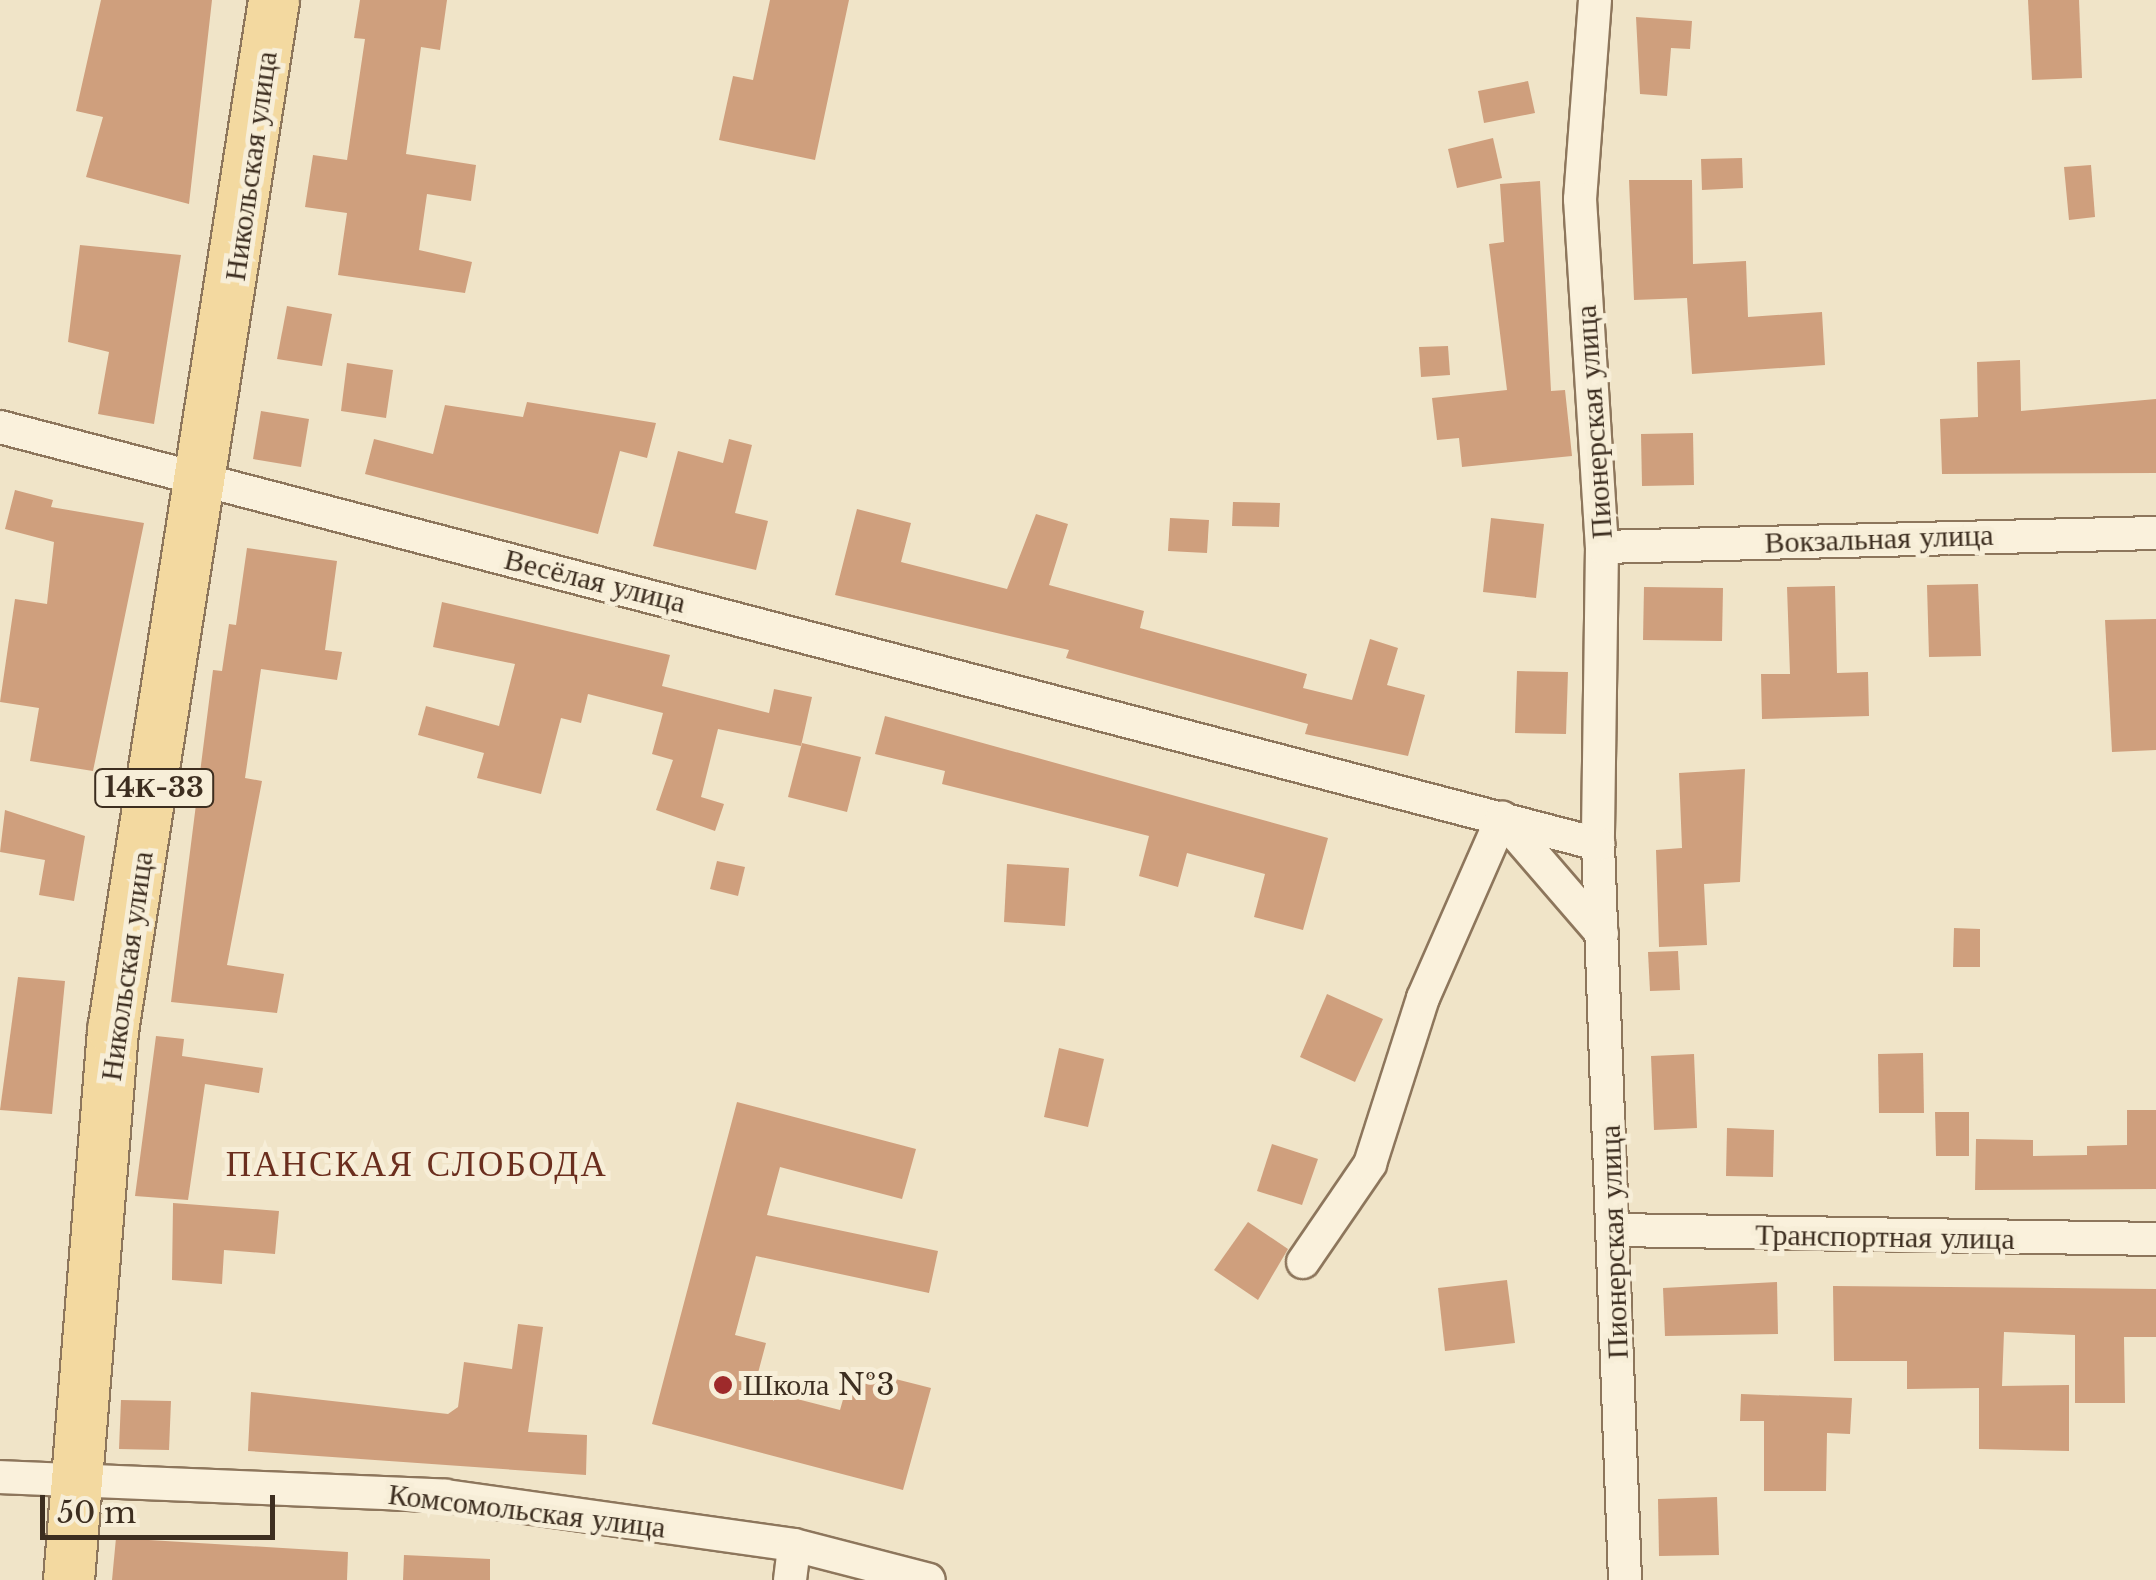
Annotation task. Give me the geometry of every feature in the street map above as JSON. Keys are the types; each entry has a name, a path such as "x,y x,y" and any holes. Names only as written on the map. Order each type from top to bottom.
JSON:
{"main road":[{"name":"Никольская улица","path":"69,1580 113,1031 205,481 274,0"}],"street":[{"name":"Пионерская улица","path":"1596,0 1580,199 1602,547 1598,844 1625,1580"},
{"name":"Весёлая улица","path":"0,428 1190,733 1502,818"},
{"name":"Вокзальная улица","path":"1602,547 2156,533"},
{"path":"1502,818 1598,844"},
{"path":"1502,818 1602,934"},
{"path":"1303,1262 1370,1164 1423,998 1502,818"},
{"name":"Транспортная улица","path":"1615,1230 2156,1239"},
{"name":"Комсомольская улица","path":"0,1478 446,1496 794,1544 929,1580"},
{"path":"790,1580 794,1544"}],"building":[{"path":"101,0 212,0 189,204 86,177 103,117 76,111"},
{"path":"360,0 447,0 440,50 421,47 406,154 476,165 471,201 427,194 419,250 472,262 465,293 338,275 347,213 305,207 313,155 347,160 365,39 354,38"},
{"path":"770,0 849,0 815,160 719,140 733,76 753,80"},
{"path":"2028,0 2079,0 2082,78 2032,80"},
{"path":"1636,17 1692,21 1690,49 1671,48 1667,96 1640,94"},
{"path":"1528,81 1535,113 1484,123 1478,91"},
{"path":"1493,138 1502,178 1457,188 1448,149"},
{"path":"1742,158 1743,188 1702,190 1701,159"},
{"path":"2091,165 2095,217 2069,220 2064,167"},
{"path":"1629,180 1692,180 1693,264 1746,261 1748,317 1822,312 1825,365 1692,374 1687,298 1634,300"},
{"path":"1540,181 1551,391 1565,390 1572,456 1462,467 1459,438 1437,440 1432,398 1507,390 1489,244 1504,242 1500,184"},
{"path":"80,245 181,255 154,424 98,414 109,352 68,342"},
{"path":"287,306 332,314 322,366 277,359"},
{"path":"1448,346 1450,375 1421,377 1419,347"},
{"path":"2020,360 2021,411 2156,399 2156,473 1942,474 1940,419 1978,417 1977,362"},
{"path":"347,363 393,370 386,418 341,411"},
{"path":"527,402 656,423 647,458 620,451 598,534 365,474 374,439 433,454 445,405 523,417"},
{"path":"261,411 309,419 301,467 253,459"},
{"path":"1693,433 1694,485 1642,486 1641,434"},
{"path":"729,439 752,445 735,513 768,521 756,570 653,546 678,451 723,463"},
{"path":"15,490 53,500 51,507 144,523 93,771 30,761 39,708 0,702 15,599 47,604 54,542 5,529"},
{"path":"1233,502 1280,503 1279,527 1232,526"},
{"path":"857,509 911,523 901,562 1007,589 1036,514 1068,524 1049,585 1144,611 1140,628 1307,674 1303,688 1352,700 1370,639 1398,648 1387,685 1425,695 1408,756 1305,734 1308,724 1066,658 1069,650 835,595"},
{"path":"1170,518 1209,520 1207,553 1168,551"},
{"path":"1491,518 1544,524 1536,598 1483,592"},
{"path":"247,548 337,561 325,650 342,652 337,680 261,669 245,778 262,781 227,965 284,974 277,1013 171,1002 213,670 222,671 229,624 236,625"},
{"path":"1978,584 1981,656 1929,657 1927,585"},
{"path":"1835,586 1837,673 1868,672 1869,716 1762,719 1761,674 1790,674 1787,587"},
{"path":"1644,587 1723,588 1722,641 1643,640"},
{"path":"442,602 670,655 662,686 769,713 774,689 812,697 801,746 718,729 701,797 724,804 715,831 656,810 673,760 652,754 663,713 588,694 581,723 561,718 541,794 477,778 484,753 418,735 426,706 499,726 515,664 433,647"},
{"path":"2156,619 2156,750 2112,752 2105,620"},
{"path":"1517,671 1568,672 1566,734 1515,733"},
{"path":"885,716 1328,838 1303,930 1254,917 1265,874 1187,853 1178,887 1139,876 1149,836 942,784 945,771 875,754"},
{"path":"802,743 861,757 847,812 788,797"},
{"path":"1745,769 1740,882 1704,884 1707,945 1659,947 1656,850 1682,848 1679,773"},
{"path":"5,810 85,836 74,901 39,895 45,860 0,852"},
{"path":"717,861 745,867 738,896 710,889"},
{"path":"1007,864 1069,868 1065,926 1004,922"},
{"path":"1954,928 1980,929 1980,967 1953,967"},
{"path":"1678,951 1680,990 1650,991 1648,952"},
{"path":"18,977 65,981 52,1114 0,1110"},
{"path":"1327,994 1383,1019 1355,1082 1300,1057"},
{"path":"156,1036 184,1039 182,1056 263,1068 259,1093 205,1084 188,1200 135,1196"},
{"path":"1059,1048 1104,1059 1088,1127 1044,1117"},
{"path":"1923,1053 1924,1113 1879,1113 1878,1054"},
{"path":"1694,1054 1697,1128 1654,1130 1651,1056"},
{"path":"737,1102 916,1149 902,1199 780,1167 767,1215 938,1251 929,1293 756,1256 735,1335 766,1343 754,1388 840,1410 852,1368 931,1388 903,1490 652,1424"},
{"path":"2127,1110 2156,1110 2156,1189 1975,1190 1976,1139 2033,1140 2033,1156 2087,1155 2087,1146 2127,1145"},
{"path":"1935,1112 1969,1112 1969,1156 1936,1156"},
{"path":"1727,1128 1774,1130 1773,1177 1726,1176"},
{"path":"1272,1144 1318,1159 1302,1205 1257,1191"},
{"path":"173,1203 279,1211 275,1254 224,1250 222,1284 172,1280"},
{"path":"1248,1222 1288,1249 1258,1300 1214,1270"},
{"path":"1507,1280 1515,1343 1445,1351 1438,1288"},
{"path":"1777,1282 1778,1334 1665,1336 1663,1288"},
{"path":"1833,1286 2156,1289 2156,1337 2124,1337 2125,1403 2075,1403 2075,1335 2004,1332 2002,1386 2069,1385 2069,1451 1979,1449 1979,1388 1907,1389 1907,1361 1834,1361"},
{"path":"518,1324 543,1327 528,1432 587,1435 586,1475 248,1451 251,1392 448,1414 458,1407 464,1362 512,1369"},
{"path":"1741,1394 1852,1398 1850,1434 1827,1433 1826,1491 1764,1491 1764,1421 1740,1421"},
{"path":"121,1400 171,1401 169,1450 119,1449"},
{"path":"1717,1497 1719,1555 1659,1556 1658,1499"},
{"path":"116,1538 348,1552 347,1580 112,1580"},
{"path":"404,1555 490,1559 490,1580 403,1580"}],"place":[{"name":"Школа №3","path":"723,1385"}],"district":[{"name":"ПАНСКАЯ СЛОБОДА","path":"417,1164"}]}
